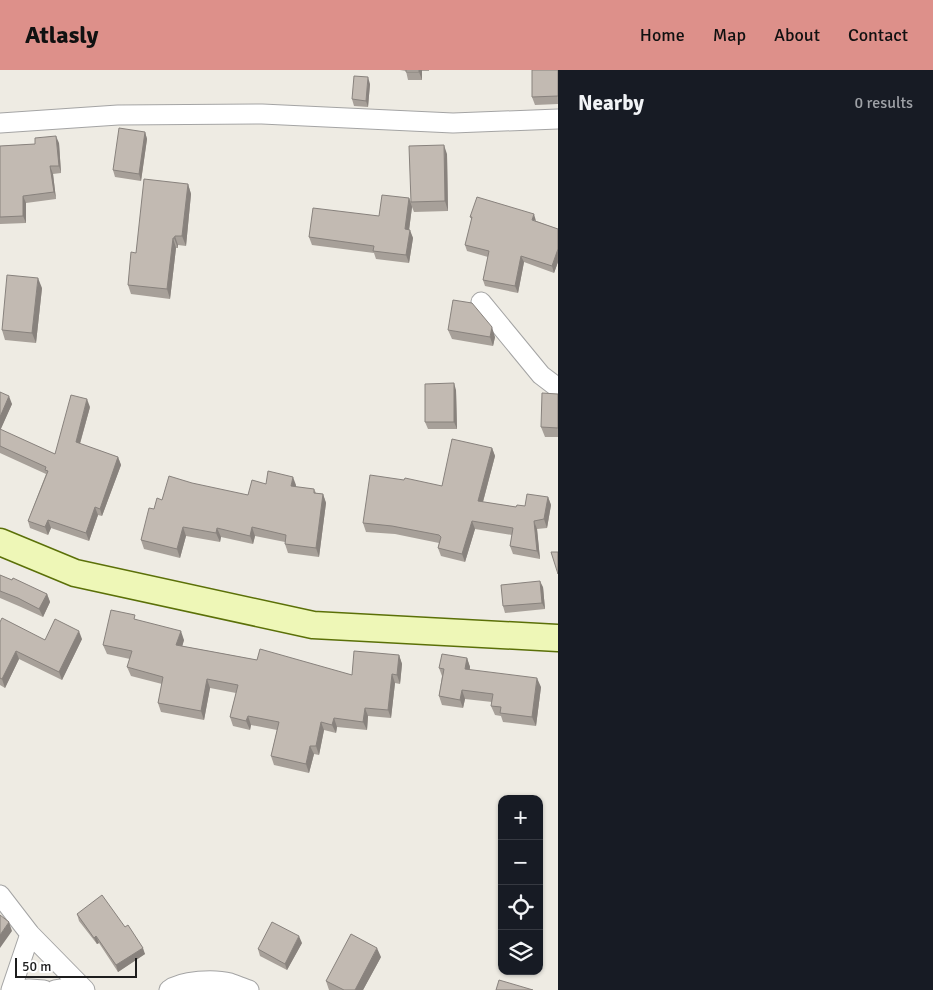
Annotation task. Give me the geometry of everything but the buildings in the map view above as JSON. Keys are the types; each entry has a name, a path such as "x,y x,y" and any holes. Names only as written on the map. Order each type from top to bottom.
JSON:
{"main road":[{"path":"0,542 75,573 313,625 558,638"}],"street":[{"path":"0,123 118,115 262,114 453,123 558,119"},
{"path":"481,302 541,376 558,388"},
{"path":"0,895 30,934 83,988"},
{"path":"11,990 30,934"},
{"path":"169,990 173,986 205,981 230,983 249,990"},
{"path":"55,990 83,988"},
{"path":"20,990 44,990"}]}
